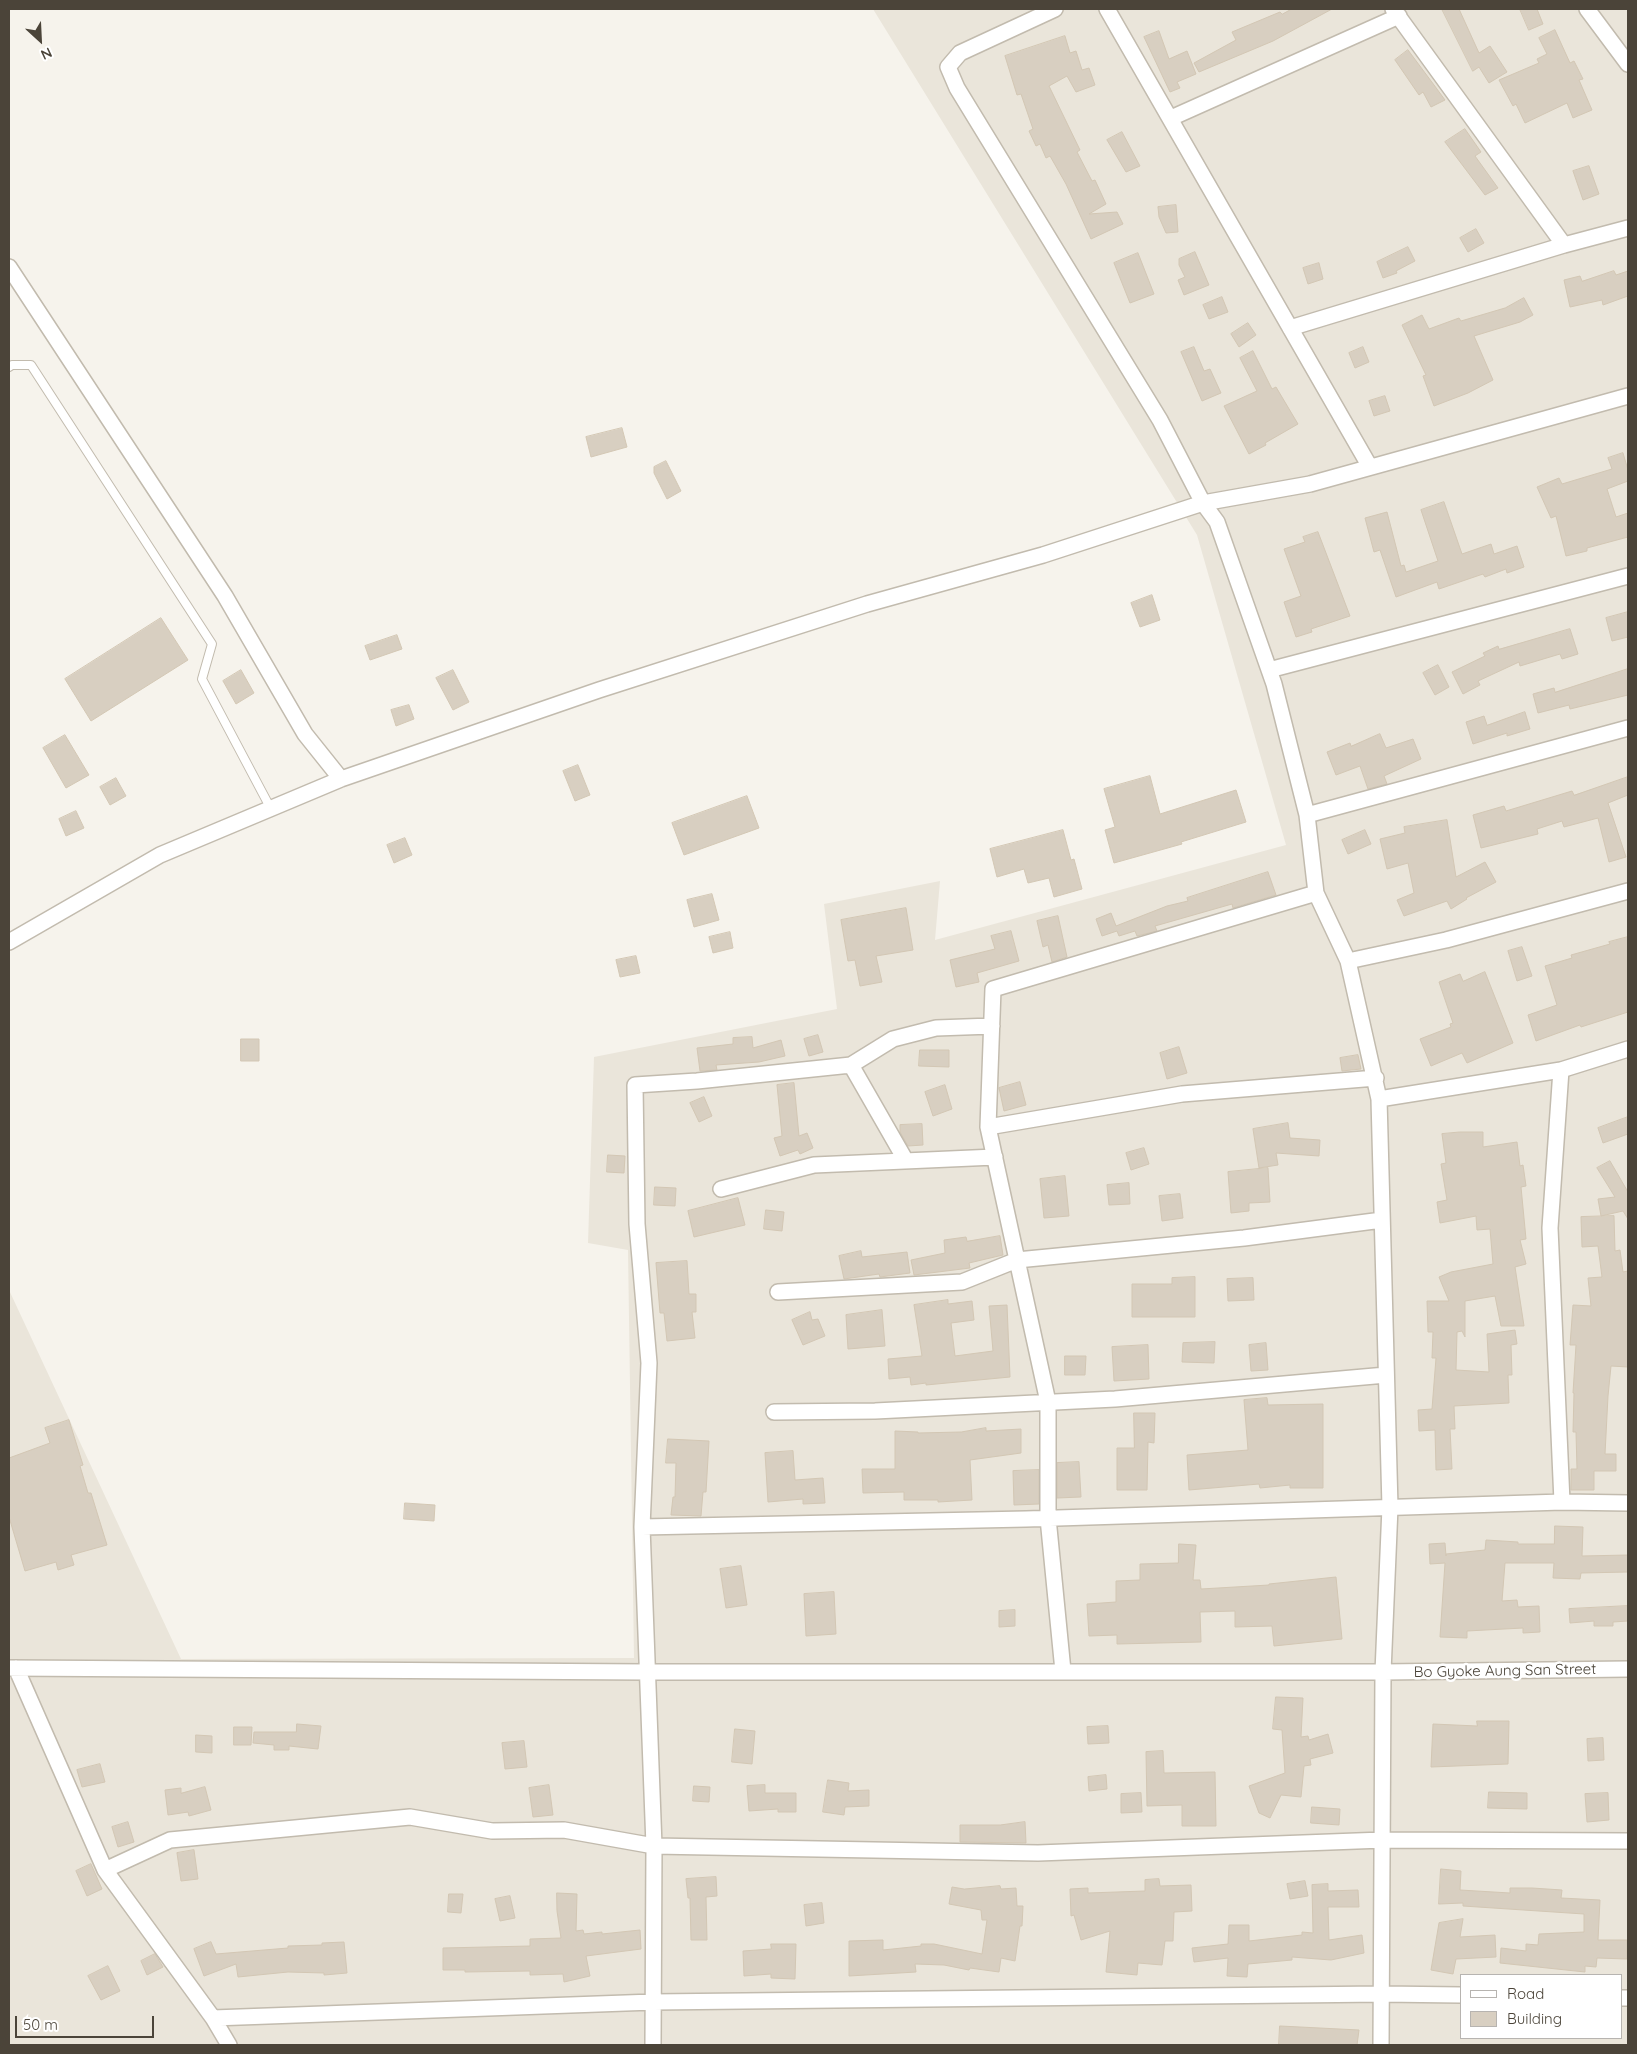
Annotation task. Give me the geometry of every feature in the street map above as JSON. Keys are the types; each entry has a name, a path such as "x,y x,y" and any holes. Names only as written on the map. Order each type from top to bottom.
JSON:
{"street":[{"path":"1055,9 960,53 948,67 957,88 1160,420 1203,503 1217,522 1269,670 1307,815 1316,893 1348,961 1380,1099 1390,1507 1383,1672 1381,2045"},
{"path":"1107,9 1172,118 1370,467"},
{"path":"1587,9 1628,64"},
{"path":"1172,118 1396,12 1564,245"},
{"path":"1290,328 1564,245 1628,228"},
{"path":"9,266 224,596 305,734 341,779"},
{"path":"9,942 160,855 341,779 617,684 867,604 1043,555 1203,503 1310,484 1628,396"},
{"path":"1269,670 1628,576"},
{"path":"1307,815 1628,728"},
{"path":"1348,961 1446,940 1628,891"},
{"path":"1063,1671 1048,1518 1048,1402 988,1127 993,989 1316,893"},
{"path":"653,2045 654,1846 642,1527 649,1363 637,1224 635,1085 697,1081 851,1065 893,1040 902,1037 936,1028 992,1026"},
{"path":"1380,1099 1561,1070 1628,1049"},
{"path":"851,1065 906,1160"},
{"path":"1561,1070 1550,1228 1562,1502"},
{"path":"988,1127 1182,1094 1376,1078"},
{"path":"721,1189 814,1165 995,1157"},
{"path":"778,1292 962,1282 1017,1260 1244,1238 1382,1220"},
{"path":"774,1412 875,1411 1115,1399 1386,1375"},
{"path":"642,1527 1048,1518 1562,1502 1628,1504"},
{"path":"13,1668 105,1870 213,2018 229,2045"},
{"name":"Bo Gyoke Aung San Street","path":"13,1668 647,1672 1383,1672 1628,1669"},
{"path":"105,1870 170,1840 410,1816 492,1831 564,1830 654,1846 1038,1853 1383,1840 1628,1841"},
{"path":"213,2018 653,2002 1382,1994 1460,1995"}],"lane":[{"path":"9,367 12,365 31,365 212,644 202,679 271,809"}],"shaded area":[{"path":"873,9 1628,9 1628,2045 9,2045 9,1290 181,1659 634,1658 628,1250 588,1243 594,1057 837,1009 824,904 940,881 935,940 1286,845 1197,535"}],"building":[{"path":"1292,9 1332,9 1273,41 1199,72 1194,63 1236,40 1232,32"},
{"path":"1442,9 1459,9 1479,53 1490,46 1507,72 1489,83 1479,67 1473,71"},
{"path":"1520,9 1537,9 1543,24 1529,30"},
{"path":"1555,30 1570,63 1574,61 1583,79 1579,80 1592,110 1573,118 1567,103 1525,123 1516,104 1513,106 1499,80 1539,63 1537,59 1547,54 1539,38"},
{"path":"1159,31 1169,59 1187,51 1196,74 1177,82 1180,88 1170,92 1144,37"},
{"path":"1065,36 1070,53 1076,51 1082,70 1089,68 1095,85 1076,92 1067,76 1049,86 1080,150 1077,152 1092,181 1095,180 1106,204 1089,214 1117,212 1123,224 1091,239 1066,184 1050,156 1046,158 1040,144 1036,146 1029,131 1033,129 1021,94 1017,95 1005,56"},
{"path":"1408,50 1445,100 1431,107 1423,92 1419,95 1395,60"},
{"path":"1465,129 1481,152 1475,156 1498,188 1485,195 1445,142"},
{"path":"1122,132 1140,166 1126,172 1107,140"},
{"path":"1589,166 1599,194 1583,200 1573,171"},
{"path":"1176,205 1178,232 1166,233 1159,217 1158,207"},
{"path":"1476,229 1484,243 1468,252 1460,238"},
{"path":"1408,247 1415,261 1396,271 1397,273 1383,278 1377,262"},
{"path":"1195,252 1209,285 1184,295 1178,280 1185,277 1179,265 1179,259"},
{"path":"1138,253 1154,294 1130,303 1114,263"},
{"path":"1319,263 1323,279 1308,284 1303,268"},
{"path":"1614,271 1616,275 1628,271 1628,296 1603,305 1602,300 1570,307 1564,280 1580,276 1582,281"},
{"path":"1222,297 1228,312 1209,319 1203,305"},
{"path":"1524,298 1533,315 1520,322 1474,336 1493,380 1468,393 1434,406 1423,376 1426,375 1402,325 1422,315 1429,329 1459,318 1461,321 1505,308"},
{"path":"1248,323 1256,335 1239,347 1231,334"},
{"path":"1194,347 1204,371 1210,369 1221,393 1202,401 1181,352"},
{"path":"1363,347 1369,362 1355,368 1349,353"},
{"path":"1253,351 1272,389 1276,387 1298,424 1249,454 1224,406 1257,391 1240,358"},
{"path":"1385,396 1390,411 1374,416 1369,401"},
{"path":"622,428 627,447 591,457 586,437"},
{"path":"1623,453 1628,470 1628,481 1607,489 1616,517 1628,513 1628,537 1566,556 1556,516 1551,518 1537,487 1559,478 1562,484 1612,469 1608,458"},
{"path":"666,461 681,491 667,499 654,473 654,467"},
{"path":"1444,502 1462,554 1491,544 1494,554 1517,546 1524,567 1507,573 1506,569 1485,577 1483,574 1439,589 1437,582 1396,597 1380,550 1374,552 1365,518 1387,512 1401,566 1404,565 1406,572 1438,561 1421,510"},
{"path":"1318,532 1350,616 1311,629 1312,632 1296,637 1284,602 1301,596 1284,549 1305,542 1303,537"},
{"path":"1152,595 1160,620 1140,627 1131,603"},
{"path":"1628,612 1628,637 1612,641 1606,618"},
{"path":"161,618 188,660 91,721 65,679"},
{"path":"1570,629 1578,654 1562,659 1560,654 1520,666 1519,662 1478,681 1480,685 1463,694 1452,672 1485,656 1483,653 1498,646 1499,649"},
{"path":"397,635 402,649 370,660 365,646"},
{"path":"1438,665 1449,687 1435,695 1423,673"},
{"path":"1628,669 1628,695 1570,709 1569,705 1538,713 1533,694 1554,688 1555,692"},
{"path":"241,670 254,693 236,704 223,681"},
{"path":"453,670 469,702 453,710 436,678"},
{"path":"409,705 414,719 396,726 391,710"},
{"path":"1525,712 1530,729 1507,736 1507,733 1473,744 1466,722 1484,716 1487,725"},
{"path":"1380,734 1386,748 1413,739 1421,759 1384,776 1387,784 1368,789 1360,766 1336,775 1327,752 1350,743 1351,746"},
{"path":"65,735 89,775 66,788 43,748"},
{"path":"578,765 590,795 575,801 563,771"},
{"path":"1150,776 1160,814 1236,790 1246,822 1181,842 1182,844 1114,863 1105,830 1115,827 1104,789"},
{"path":"1628,777 1628,795 1608,803 1626,857 1609,862 1598,818 1564,827 1562,821 1537,829 1538,834 1481,848 1473,815 1504,806 1506,811 1572,791 1574,795"},
{"path":"116,778 126,796 110,805 100,787"},
{"path":"747,796 759,828 684,855 672,823"},
{"path":"76,811 84,828 66,836 59,819"},
{"path":"1447,820 1456,877 1485,862 1496,882 1466,898 1451,909 1447,901 1404,916 1397,900 1414,893 1408,863 1387,869 1380,839 1405,833 1404,827"},
{"path":"1063,830 1071,860 1074,859 1082,889 1054,897 1049,878 1028,883 1024,869 997,877 990,849"},
{"path":"1365,830 1371,844 1348,854 1342,840"},
{"path":"405,838 412,855 394,863 387,845"},
{"path":"1268,872 1276,895 1233,908 1232,904 1155,926 1157,931 1137,936 1135,931 1119,936 1117,931 1102,936 1096,919 1111,913 1116,926 1167,906 1188,901 1187,898"},
{"path":"712,894 719,920 694,927 687,900"},
{"path":"906,908 913,950 876,956 882,982 860,986 855,960 848,961 841,920"},
{"path":"1058,916 1067,957 1052,962 1048,945 1043,947 1037,921"},
{"path":"1011,931 1019,961 977,973 979,982 956,987 950,960 995,949 991,936"},
{"path":"730,932 733,948 713,953 709,937"},
{"path":"1628,937 1628,1012 1581,1027 1580,1025 1536,1041 1528,1015 1557,1005 1545,966 1572,958 1571,955"},
{"path":"1522,947 1532,976 1517,981 1508,951"},
{"path":"636,956 640,973 620,977 616,960"},
{"path":"1485,972 1513,1043 1467,1063 1462,1053 1431,1066 1420,1039 1451,1027 1450,1024 1453,1023 1439,982 1460,974 1463,981"},
{"path":"818,1035 823,1052 809,1056 804,1039"},
{"path":"752,1037 753,1048 781,1040 785,1056 759,1062 716,1065 717,1070 700,1071 697,1048 733,1044 733,1038"},
{"path":"241,1039 259,1039 259,1061 241,1061"},
{"path":"1179,1047 1187,1073 1167,1079 1160,1053"},
{"path":"920,1050 949,1050 949,1067 919,1066"},
{"path":"1358,1055 1361,1069 1342,1071 1340,1058"},
{"path":"1020,1082 1026,1105 1004,1111 999,1088"},
{"path":"794,1083 799,1136 807,1133 813,1148 800,1154 798,1150 780,1156 774,1138 782,1136 777,1085"},
{"path":"945,1085 952,1109 933,1116 925,1092"},
{"path":"704,1097 712,1116 699,1122 690,1103"},
{"path":"1628,1117 1628,1134 1603,1143 1598,1128"},
{"path":"1288,1123 1290,1138 1320,1140 1319,1156 1276,1153 1278,1165 1259,1168 1253,1129"},
{"path":"922,1124 923,1145 908,1146 900,1132 900,1125"},
{"path":"1483,1132 1483,1147 1517,1142 1520,1166 1523,1165 1526,1186 1521,1187 1526,1239 1520,1240 1526,1264 1515,1267 1524,1326 1501,1326 1495,1296 1465,1301 1465,1337 1462,1331 1457,1332 1456,1370 1489,1372 1487,1334 1515,1330 1517,1344 1511,1345 1512,1375 1508,1375 1509,1403 1454,1406 1455,1429 1450,1429 1452,1469 1436,1470 1435,1430 1419,1431 1418,1410 1432,1409 1436,1358 1432,1358 1433,1332 1428,1332 1427,1301 1449,1301 1439,1277 1451,1272 1493,1264 1490,1229 1477,1230 1476,1216 1440,1223 1437,1202 1447,1200 1441,1164 1446,1163 1442,1134"},
{"path":"1144,1148 1149,1164 1131,1170 1126,1153"},
{"path":"608,1155 625,1156 624,1173 607,1172"},
{"path":"1610,1161 1628,1192 1628,1219 1623,1211 1601,1216 1598,1199 1615,1197 1597,1168"},
{"path":"1268,1168 1270,1202 1249,1203 1249,1211 1231,1213 1228,1172"},
{"path":"1065,1176 1069,1216 1044,1218 1040,1179"},
{"path":"1129,1183 1130,1204 1109,1205 1107,1185"},
{"path":"655,1187 676,1188 675,1206 654,1205"},
{"path":"1180,1194 1183,1218 1162,1221 1159,1196"},
{"path":"738,1198 745,1225 694,1237 688,1211"},
{"path":"766,1210 784,1212 782,1231 764,1229"},
{"path":"1614,1216 1615,1251 1620,1250 1623,1272 1628,1271 1628,1367 1611,1366 1608,1396 1605,1454 1616,1454 1616,1471 1594,1471 1594,1490 1571,1490 1571,1469 1577,1469 1576,1432 1573,1432 1576,1345 1570,1345 1573,1305 1591,1306 1588,1278 1602,1277 1598,1246 1582,1247 1581,1217"},
{"path":"1000,1236 1003,1255 969,1263 970,1268 914,1275 911,1260 945,1253 944,1240 966,1237 967,1241"},
{"path":"861,1251 862,1257 907,1252 910,1273 880,1277 879,1274 844,1279 839,1256"},
{"path":"687,1261 689,1294 696,1294 696,1312 692,1312 695,1338 667,1341 664,1313 660,1313 656,1263"},
{"path":"1195,1277 1195,1317 1132,1317 1132,1284 1172,1284 1172,1278"},
{"path":"1253,1278 1254,1300 1228,1301 1227,1279"},
{"path":"948,1300 948,1304 972,1301 974,1320 951,1323 955,1356 993,1351 989,1306 1007,1305 1010,1377 926,1385 926,1383 911,1385 910,1377 889,1379 888,1359 922,1356 914,1305"},
{"path":"882,1310 885,1346 848,1349 846,1315"},
{"path":"810,1312 812,1320 818,1319 825,1336 803,1345 792,1320"},
{"path":"1215,1342 1214,1363 1182,1362 1183,1343"},
{"path":"1266,1343 1268,1370 1251,1371 1249,1345"},
{"path":"1148,1345 1149,1379 1114,1381 1112,1347"},
{"path":"1065,1356 1086,1356 1085,1375 1065,1375"},
{"path":"1267,1398 1268,1405 1323,1404 1323,1488 1290,1488 1290,1485 1260,1488 1259,1484 1189,1490 1187,1455 1248,1450 1244,1400"},
{"path":"1134,1413 1155,1413 1154,1443 1148,1442 1147,1490 1117,1490 1117,1448 1134,1448"},
{"path":"69,1420 83,1465 80,1466 88,1493 91,1493 107,1545 71,1555 74,1565 58,1570 56,1562 25,1571 9,1517 9,1458 50,1443 45,1428"},
{"path":"986,1428 986,1431 1021,1429 1021,1453 970,1460 972,1500 938,1502 938,1500 904,1500 904,1492 863,1493 862,1469 895,1469 895,1431 918,1433 961,1432"},
{"path":"668,1439 709,1441 706,1492 703,1492 701,1516 671,1515 673,1497 675,1497 676,1463 666,1463"},
{"path":"793,1451 795,1480 823,1478 825,1503 803,1504 803,1499 768,1502 765,1453"},
{"path":"1079,1462 1081,1497 1057,1498 1057,1463"},
{"path":"1039,1470 1039,1504 1014,1505 1013,1471"},
{"path":"405,1503 435,1505 434,1521 404,1519"},
{"path":"1555,1526 1583,1527 1582,1556 1628,1555 1628,1572 1581,1573 1580,1579 1553,1578 1554,1563 1505,1563 1502,1601 1517,1600 1518,1607 1539,1606 1540,1632 1523,1633 1523,1628 1467,1631 1467,1638 1440,1637 1445,1563 1430,1564 1429,1544 1445,1543 1446,1556 1446,1554 1485,1550 1486,1540 1518,1542 1518,1544 1554,1544"},
{"path":"1179,1544 1196,1545 1193,1580 1200,1580 1201,1589 1269,1585 1336,1577 1342,1639 1274,1646 1272,1626 1235,1627 1235,1611 1200,1612 1201,1642 1117,1644 1117,1635 1089,1636 1087,1604 1116,1602 1116,1581 1140,1580 1140,1564 1178,1563"},
{"path":"741,1566 747,1605 726,1608 720,1569"},
{"path":"834,1592 836,1634 806,1636 804,1594"},
{"path":"1628,1606 1628,1621 1613,1622 1613,1626 1594,1626 1594,1621 1570,1623 1569,1609"},
{"path":"1015,1610 1015,1626 999,1627 999,1611"},
{"path":"1276,1697 1303,1698 1301,1737 1308,1736 1309,1740 1328,1734 1333,1753 1310,1759 1311,1765 1304,1766 1301,1797 1281,1795 1270,1818 1259,1813 1249,1786 1285,1773 1282,1730 1273,1729"},
{"path":"1477,1721 1509,1721 1508,1764 1431,1767 1433,1724 1477,1726"},
{"path":"297,1724 321,1726 318,1749 289,1746 289,1750 274,1750 274,1745 253,1743 254,1732 296,1732"},
{"path":"1108,1726 1109,1743 1088,1744 1087,1727"},
{"path":"234,1727 252,1727 251,1745 234,1745"},
{"path":"735,1729 755,1731 752,1764 732,1762"},
{"path":"196,1735 212,1736 212,1753 196,1752"},
{"path":"1603,1738 1604,1760 1588,1761 1587,1739"},
{"path":"524,1741 527,1767 505,1769 502,1743"},
{"path":"1163,1751 1164,1773 1215,1772 1216,1826 1182,1826 1182,1805 1147,1806 1146,1752"},
{"path":"100,1764 105,1782 82,1787 77,1770"},
{"path":"1106,1775 1107,1789 1089,1791 1088,1777"},
{"path":"828,1780 849,1783 848,1791 869,1790 869,1806 845,1807 844,1815 823,1812"},
{"path":"549,1785 553,1815 533,1817 529,1788"},
{"path":"765,1785 765,1793 796,1793 796,1812 778,1812 778,1809 749,1811 747,1786"},
{"path":"694,1786 710,1787 709,1802 693,1801"},
{"path":"205,1787 211,1810 189,1816 188,1812 168,1815 165,1790 181,1788 181,1793"},
{"path":"1489,1792 1527,1793 1527,1809 1488,1808"},
{"path":"1141,1793 1142,1812 1121,1813 1121,1794"},
{"path":"1608,1793 1609,1820 1587,1822 1585,1794"},
{"path":"1312,1807 1340,1809 1339,1825 1311,1823"},
{"path":"128,1822 134,1842 118,1847 112,1827"},
{"path":"1025,1822 1026,1843 960,1842 960,1825 1000,1825"},
{"path":"194,1850 198,1879 181,1881 177,1853"},
{"path":"91,1864 102,1889 87,1896 76,1871"},
{"path":"1441,1869 1461,1871 1460,1890 1510,1893 1510,1888 1562,1890 1561,1898 1600,1900 1598,1940 1627,1940 1627,1959 1597,1958 1596,1967 1585,1966 1585,1972 1500,1963 1501,1948 1526,1951 1526,1944 1538,1945 1539,1934 1584,1932 1584,1914 1463,1906 1463,1903 1439,1904"},
{"path":"716,1877 717,1896 706,1897 707,1940 691,1940 690,1898 688,1898 686,1879"},
{"path":"1159,1879 1160,1886 1191,1885 1192,1911 1174,1912 1173,1941 1165,1941 1162,1965 1138,1963 1137,1975 1106,1972 1110,1931 1081,1940 1074,1915 1071,1916 1070,1889 1088,1888 1088,1893 1145,1891 1145,1880"},
{"path":"1305,1881 1308,1896 1290,1899 1287,1884"},
{"path":"1328,1884 1328,1891 1358,1890 1359,1907 1328,1907 1329,1940 1362,1935 1364,1953 1331,1960 1292,1957 1292,1960 1248,1964 1247,1977 1227,1976 1228,1958 1194,1962 1192,1948 1228,1944 1229,1925 1249,1925 1249,1941 1302,1935 1302,1932 1313,1933 1312,1885"},
{"path":"1000,1886 1001,1889 1016,1888 1017,1906 1023,1906 1022,1926 1020,1926 1015,1961 1001,1958 999,1972 970,1968 969,1970 944,1965 915,1964 916,1972 849,1976 849,1941 883,1940 883,1950 921,1946 921,1944 934,1944 982,1954 987,1920 982,1920 981,1910 949,1904 952,1887 964,1889"},
{"path":"557,1893 577,1894 576,1931 583,1930 584,1934 602,1932 602,1934 640,1930 641,1949 586,1956 590,1976 564,1982 563,1974 530,1975 530,1971 465,1972 465,1970 443,1970 443,1948 530,1946 530,1939 561,1938 557,1911"},
{"path":"449,1894 463,1894 461,1913 448,1912"},
{"path":"510,1896 515,1918 500,1921 495,1899"},
{"path":"822,1903 824,1923 806,1926 804,1905"},
{"path":"1463,1919 1460,1937 1495,1935 1496,1957 1456,1959 1453,1974 1431,1970 1439,1923"},
{"path":"211,1942 216,1954 344,1942 347,1973 324,1975 324,1973 288,1972 238,1977 236,1964 204,1976 194,1949"},
{"path":"771,1944 796,1944 795,1979 771,1978 771,1974 744,1976 743,1951 771,1949"},
{"path":"155,1954 163,1967 147,1975 141,1961"},
{"path":"108,1966 120,1991 101,2000 88,1976"},
{"path":"1280,2026 1359,2030 1357,2045 1279,2045"}]}
